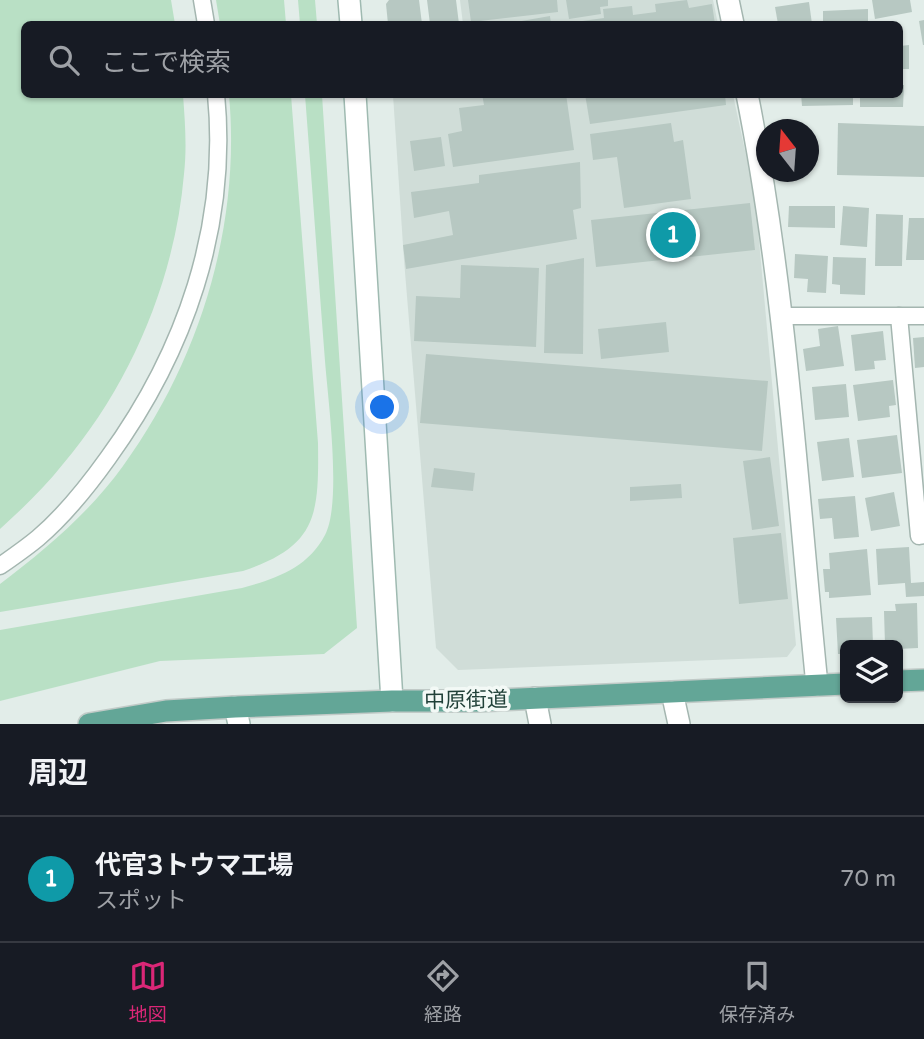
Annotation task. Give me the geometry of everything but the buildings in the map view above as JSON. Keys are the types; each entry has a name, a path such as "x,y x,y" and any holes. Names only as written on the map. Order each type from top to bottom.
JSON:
{"main road":[{"path":"903,681 924,680"},
{"name":"中原街道","path":"89,724 166,711 237,715 392,701 456,701 840,684"}],"street":[{"path":"349,0 351,21"},
{"path":"728,0 732,21"},
{"path":"355,98 392,701"},
{"path":"748,98 761,167 780,316 817,685"},
{"path":"673,692 679,724"},
{"path":"534,698 540,724"}],"lane":[{"path":"202,0 206,21"},
{"path":"0,566 39,538 87,488 132,425 172,353 196,288 215,202 219,129 216,98"},
{"path":"780,316 924,316"},
{"path":"899,316 919,536 924,535"}],"shaded area":[{"path":"460,0 713,0 717,21 463,21"},
{"path":"393,98 734,98 755,197 796,645 787,657 458,670 436,648"}],"green space":[{"path":"0,0 171,0 174,21 21,21 21,98 183,98 186,144 179,213 171,252 160,291 129,365 87,433 63,464 33,498 0,529"},
{"path":"216,0 284,0 286,21 220,21"},
{"path":"298,0 315,0 317,21 300,21"},
{"path":"229,98 291,98 318,443 317,490 309,525 300,539 286,551 243,571 0,612 0,584 66,530 110,483 150,425 174,382 194,336 221,242 231,144"},
{"path":"305,98 322,98 357,628 324,654 160,661 0,701 0,630 242,588 278,576 310,556 325,535 333,500 332,451"}],"place":[{"name":"代官3トウマ工場","path":"673,235"}]}
